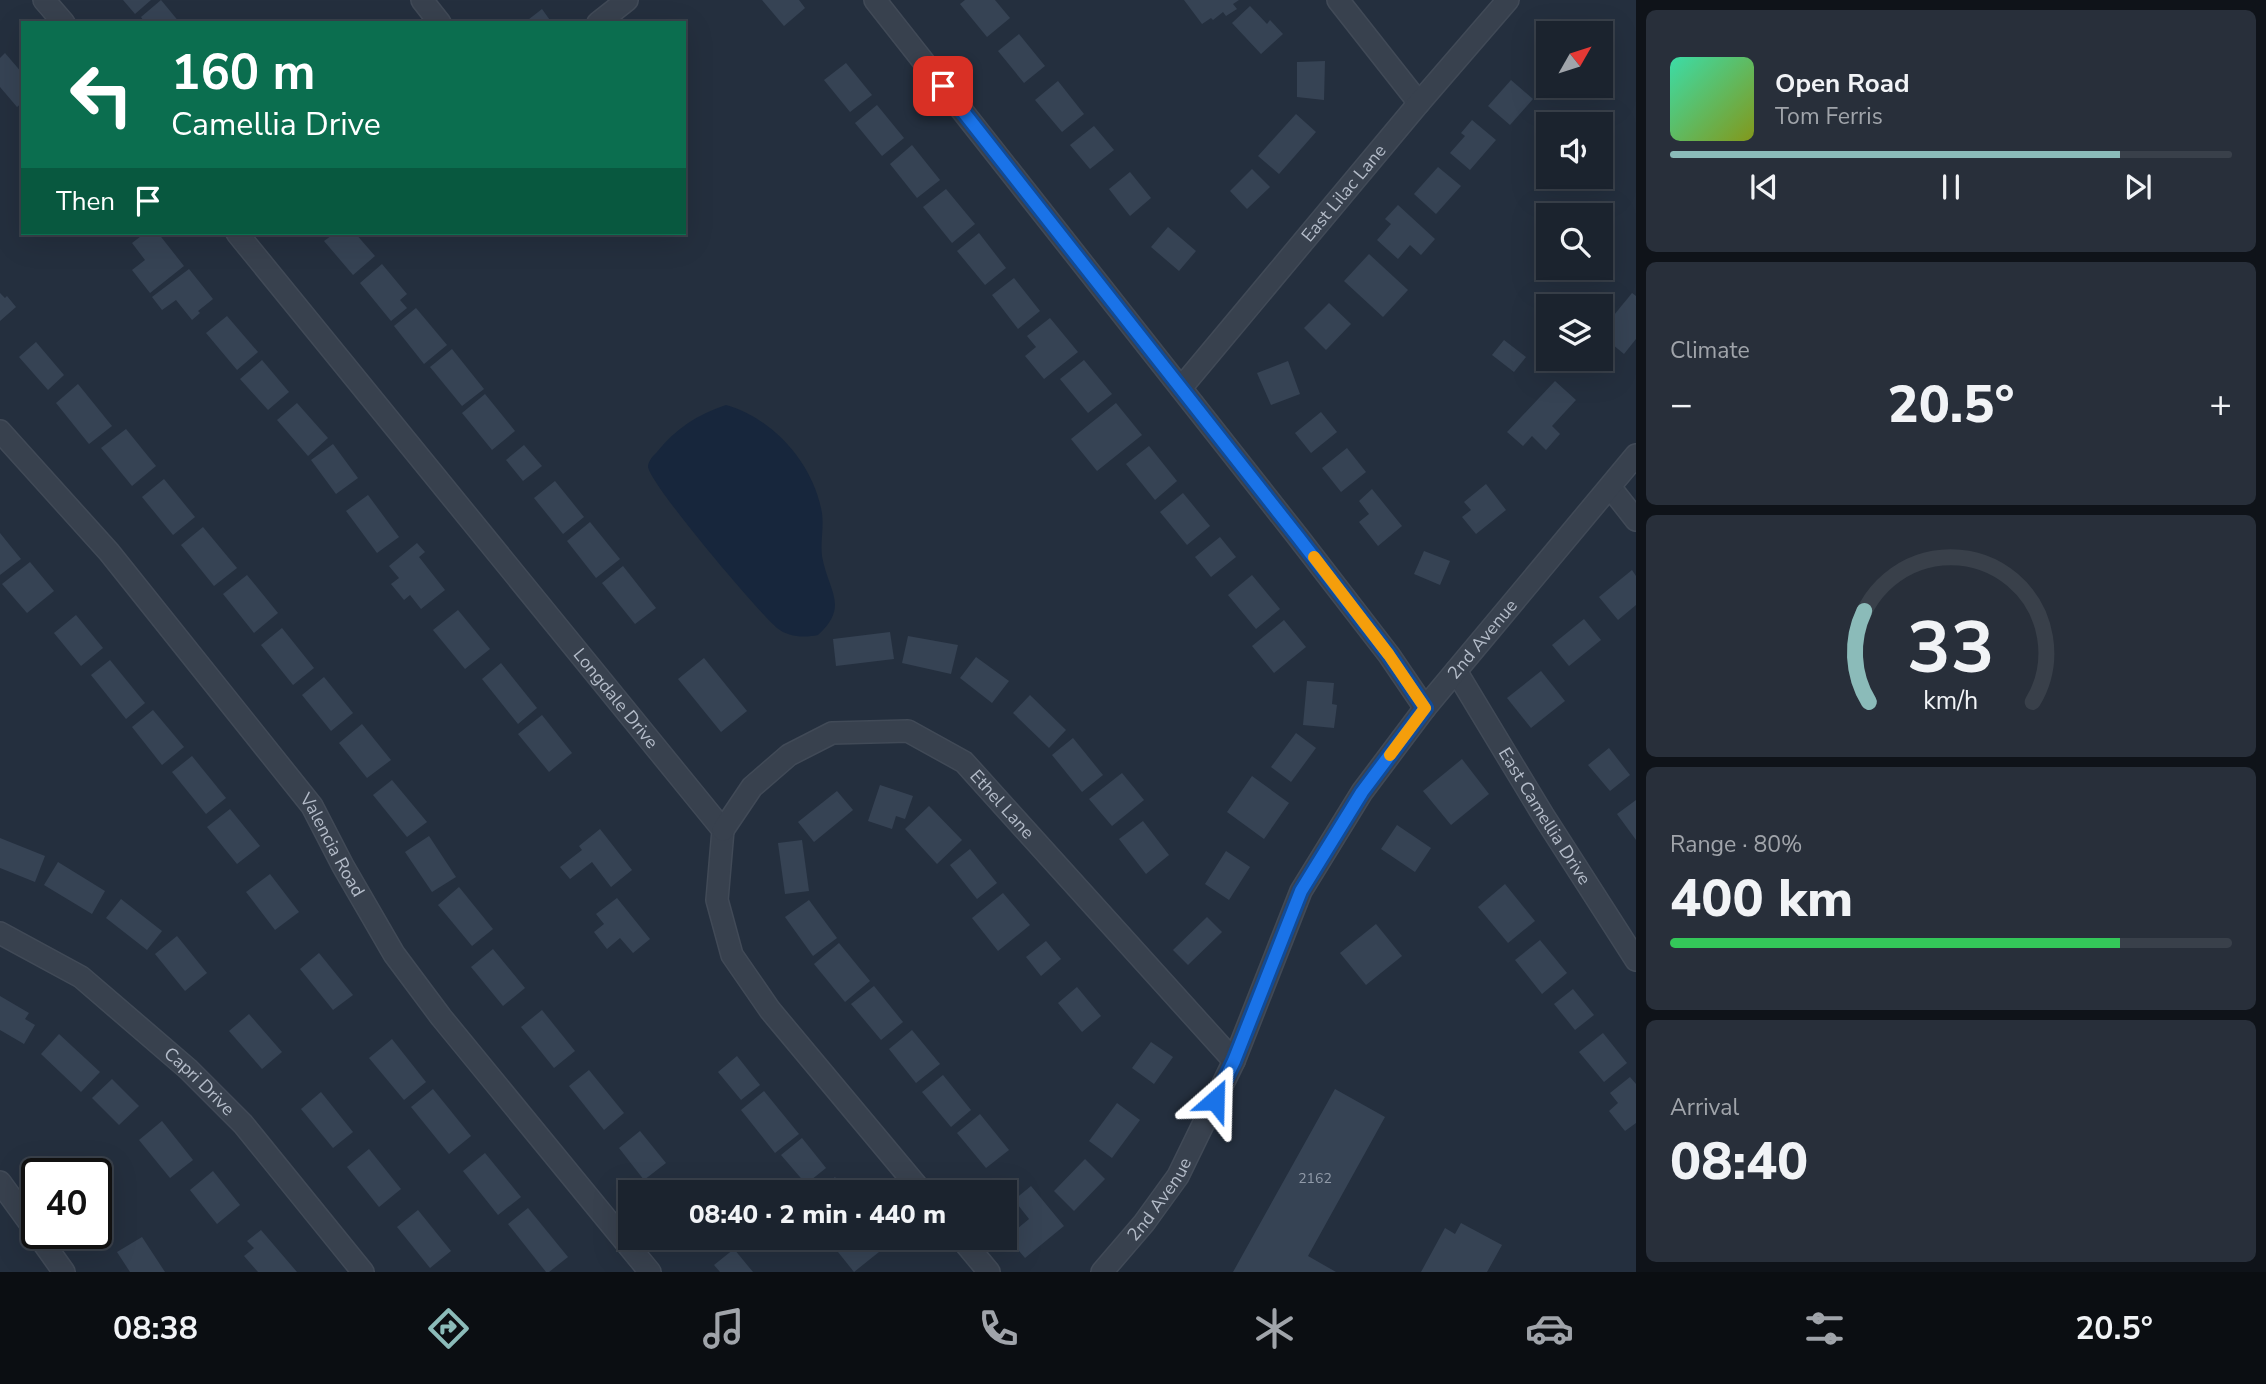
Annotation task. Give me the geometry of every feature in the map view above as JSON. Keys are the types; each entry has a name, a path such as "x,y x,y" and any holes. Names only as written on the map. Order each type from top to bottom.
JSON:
{"street":[{"path":"44,0 62,21"},
{"path":"422,0 438,21"},
{"path":"601,21 627,0"},
{"path":"875,0 1389,655 1425,708"},
{"path":"1338,0 1419,103"},
{"name":"East Lilac Lane","path":"1181,388 1508,0"},
{"name":"Longdale Drive","path":"239,235 723,830"},
{"name":"Valencia Road","path":"3,441 109,552 312,806 394,954 441,1017 650,1272"},
{"name":"2nd Avenue","path":"1102,1272 1144,1223 1178,1176 1234,1061 1301,891 1362,792 1425,708 1636,455"},
{"path":"1610,486 1636,520"},
{"name":"East Camellia Drive","path":"1456,671 1543,815 1636,960"},
{"name":"Ethel Lane","path":"723,830 752,787 789,755 832,733 908,732 964,762 1234,1061"},
{"path":"723,830 717,900 732,955 770,1010 912,1180"},
{"name":"Capri Drive","path":"0,933 81,977 188,1069 243,1124 363,1272"},
{"path":"0,1182 21,1212"},
{"path":"48,1249 64,1272"},
{"path":"971,1250 989,1272"}],"water":[{"path":"726,405 743,411 774,431 799,458 816,491 822,514 822,556 835,606 828,625 818,635 791,635 777,628 684,520 665,496 648,466 679,429"}],"building":[{"path":"123,0 151,0 135,14"},
{"path":"161,0 178,21 144,21 141,17"},
{"path":"762,0 799,0 805,8 784,26"},
{"path":"965,0 995,0 1010,18 987,37 960,4"},
{"path":"1184,0 1239,0 1233,4 1237,9 1226,16 1223,12 1202,24"},
{"path":"1250,6 1267,24 1270,20 1283,34 1261,54 1232,23"},
{"path":"542,9 551,21 527,21"},
{"path":"1019,34 1045,66 1024,83 998,51"},
{"path":"5,53 21,72 21,104 17,107 0,87 0,58"},
{"path":"1325,61 1324,100 1297,97 1297,62"},
{"path":"846,63 872,95 850,112 824,80"},
{"path":"1511,80 1533,99 1510,125 1488,106"},
{"path":"1058,81 1084,114 1062,132 1035,100"},
{"path":"877,105 904,138 882,156 855,123"},
{"path":"1296,114 1316,132 1279,174 1258,156"},
{"path":"1472,120 1496,140 1470,170 1450,153 1465,136 1461,133"},
{"path":"1094,126 1114,150 1090,169 1070,145"},
{"path":"912,145 940,180 917,198 890,164"},
{"path":"1438,167 1461,186 1436,214 1414,194"},
{"path":"1252,169 1270,187 1247,209 1230,191"},
{"path":"1130,172 1151,198 1130,216 1109,189"},
{"path":"946,189 975,224 952,243 923,207"},
{"path":"1398,205 1435,239 1421,255 1410,245 1398,259 1377,240 1391,224 1385,219"},
{"path":"1168,227 1196,251 1179,271 1151,247"},
{"path":"979,233 1006,268 985,285 957,251"},
{"path":"142,235 160,235 184,266 150,293 132,270 145,260 132,243"},
{"path":"332,235 357,235 375,256 353,275 324,241"},
{"path":"1369,254 1408,290 1383,317 1344,281"},
{"path":"382,264 407,294 400,300 407,308 391,321 360,283"},
{"path":"189,269 213,299 198,311 200,313 192,320 176,300 162,310 152,297"},
{"path":"1014,278 1040,311 1018,329 992,295"},
{"path":"0,293 5,298 7,296 16,307 0,321"},
{"path":"1632,293 1636,296 1636,339 1624,354 1613,345 1613,316"},
{"path":"1329,303 1351,324 1326,350 1304,328"},
{"path":"416,308 447,345 424,364 394,326"},
{"path":"227,316 258,352 237,370 206,333"},
{"path":"1050,318 1078,352 1044,379 1025,356 1036,347 1027,336"},
{"path":"1504,340 1526,357 1514,372 1492,355"},
{"path":"36,342 64,375 48,390 19,357"},
{"path":"452,349 484,389 462,406 430,367"},
{"path":"262,360 289,392 268,410 240,379"},
{"path":"1084,360 1112,394 1088,413 1060,379"},
{"path":"1288,361 1300,394 1271,405 1257,373"},
{"path":"1555,381 1576,400 1552,426 1560,434 1546,450 1532,436 1523,446 1507,432"},
{"path":"78,384 112,426 89,444 56,403"},
{"path":"485,394 515,431 492,450 462,413"},
{"path":"297,403 328,438 308,456 277,420"},
{"path":"1116,403 1142,435 1097,471 1071,439"},
{"path":"1321,412 1337,432 1311,453 1295,433"},
{"path":"126,429 156,466 132,486 101,448"},
{"path":"333,444 358,478 336,494 311,460"},
{"path":"524,445 542,466 523,481 506,460"},
{"path":"1149,446 1177,481 1155,500 1126,464"},
{"path":"1347,448 1366,472 1341,492 1322,468"},
{"path":"164,479 195,517 173,535 142,497"},
{"path":"555,481 584,517 563,534 534,498"},
{"path":"1486,484 1506,510 1476,534 1462,517 1471,510 1464,502"},
{"path":"1372,489 1402,526 1378,546 1359,522 1369,514 1359,501"},
{"path":"1183,493 1210,526 1187,545 1160,512"},
{"path":"368,495 399,537 377,553 346,511"},
{"path":"590,522 620,559 596,578 567,541"},
{"path":"203,527 237,568 214,586 181,545"},
{"path":"0,533 21,559 0,575"},
{"path":"1220,537 1236,557 1211,577 1195,557"},
{"path":"417,543 425,552 419,557 445,590 421,609 410,595 404,600 391,584 399,578 389,566"},
{"path":"1424,551 1450,561 1440,585 1414,574"},
{"path":"30,562 54,591 27,613 2,584"},
{"path":"623,566 656,608 635,624 602,583"},
{"path":"1632,570 1636,576 1636,605 1618,620 1599,597"},
{"path":"247,575 278,613 254,633 223,594"},
{"path":"1252,575 1280,609 1256,629 1228,595"},
{"path":"458,610 490,649 465,669 433,630"},
{"path":"76,615 103,648 81,666 54,633"},
{"path":"1584,619 1601,640 1569,666 1552,645"},
{"path":"1284,620 1306,647 1274,673 1252,646"},
{"path":"282,628 314,668 293,685 261,645"},
{"path":"890,632 894,659 836,666 833,639"},
{"path":"908,636 958,645 951,674 902,663"},
{"path":"976,657 1009,681 992,703 960,678"},
{"path":"704,658 747,711 721,732 678,679"},
{"path":"110,660 145,703 126,719 91,675"},
{"path":"501,663 537,708 518,724 482,679"},
{"path":"1541,671 1565,701 1531,728 1507,698"},
{"path":"324,677 353,713 331,731 302,695"},
{"path":"1307,681 1334,683 1332,704 1337,705 1334,728 1303,725"},
{"path":"1030,695 1066,730 1049,748 1013,713"},
{"path":"153,710 184,747 162,765 132,727"},
{"path":"542,715 572,753 549,772 518,734"},
{"path":"362,724 391,760 367,778 339,743"},
{"path":"1296,733 1316,748 1291,782 1271,767"},
{"path":"1073,738 1103,775 1082,792 1052,755"},
{"path":"1609,748 1630,775 1610,791 1588,765"},
{"path":"192,756 226,798 206,814 172,772"},
{"path":"1462,759 1489,794 1451,825 1423,791"},
{"path":"1122,773 1144,800 1112,826 1089,799"},
{"path":"1252,776 1289,803 1264,839 1227,812"},
{"path":"392,780 427,822 407,837 373,795"},
{"path":"880,785 913,796 905,819 896,816 892,829 868,821"},
{"path":"837,791 853,810 814,842 798,822"},
{"path":"1636,800 1636,840 1617,814"},
{"path":"929,806 962,840 937,864 905,829"},
{"path":"230,809 260,846 237,864 207,827"},
{"path":"1143,821 1169,855 1146,874 1119,839"},
{"path":"1397,825 1431,848 1415,872 1381,849"},
{"path":"600,829 632,870 611,887 592,862 570,879 560,867 582,850 579,846"},
{"path":"429,836 456,877 432,892 405,852"},
{"path":"0,838 45,856 35,882 0,868"},
{"path":"802,840 809,891 785,894 778,843"},
{"path":"970,849 997,883 977,899 950,865"},
{"path":"1226,851 1250,867 1229,900 1205,884"},
{"path":"58,862 105,891 92,914 44,885"},
{"path":"270,874 299,912 275,930 246,892"},
{"path":"1505,884 1535,921 1508,943 1478,907"},
{"path":"459,887 493,929 472,946 438,905"},
{"path":"1003,893 1030,925 998,951 972,918"},
{"path":"617,898 650,939 633,953 620,938 607,949 594,932 604,924 596,914"},
{"path":"121,899 162,931 147,950 106,918"},
{"path":"809,900 837,938 813,956 785,917"},
{"path":"1207,917 1222,932 1188,965 1173,950"},
{"path":"1376,924 1402,956 1366,985 1340,953"},
{"path":"177,936 207,973 185,991 155,954"},
{"path":"1540,940 1567,973 1542,994 1515,960"},
{"path":"1046,941 1061,959 1041,976 1026,957"},
{"path":"839,943 870,981 845,1002 814,964"},
{"path":"493,949 525,988 503,1006 471,967"},
{"path":"319,953 353,995 333,1010 300,969"},
{"path":"874,986 903,1022 881,1040 851,1004"},
{"path":"1077,987 1101,1016 1082,1032 1058,1003"},
{"path":"1573,989 1594,1015 1575,1030 1554,1004"},
{"path":"0,996 29,1013 25,1019 35,1025 24,1044 0,1030"},
{"path":"542,1010 575,1051 554,1068 521,1027"},
{"path":"249,1014 282,1052 262,1069 229,1031"},
{"path":"912,1030 940,1064 916,1083 889,1049"},
{"path":"1603,1033 1627,1063 1604,1082 1579,1052"},
{"path":"59,1034 100,1072 81,1092 41,1054"},
{"path":"392,1039 426,1082 404,1100 369,1058"},
{"path":"1151,1042 1173,1057 1154,1084 1132,1068"},
{"path":"737,1056 760,1085 741,1100 718,1072"},
{"path":"589,1070 624,1113 604,1130 569,1086"},
{"path":"943,1075 971,1110 951,1127 922,1092"},
{"path":"1630,1077 1636,1084 1636,1123 1625,1131 1609,1111 1618,1103 1610,1093"},
{"path":"112,1079 139,1106 119,1125 92,1098"},
{"path":"433,1089 471,1136 449,1154 411,1107"},
{"path":"1335,1089 1385,1117 1308,1256 1336,1272 1233,1272"},
{"path":"764,1091 799,1134 775,1153 741,1110"},
{"path":"321,1092 353,1132 333,1148 301,1109"},
{"path":"1117,1103 1140,1120 1112,1158 1089,1141"},
{"path":"980,1114 1009,1150 986,1168 957,1133"},
{"path":"162,1121 193,1160 170,1178 139,1140"},
{"path":"640,1131 666,1163 644,1180 619,1148"},
{"path":"802,1138 826,1168 811,1180 803,1180 781,1155"},
{"path":"369,1149 401,1189 379,1207 347,1167"},
{"path":"485,1153 521,1197 498,1215 463,1171"},
{"path":"1085,1159 1105,1179 1074,1211 1054,1191"},
{"path":"213,1171 240,1205 217,1224 190,1190"},
{"path":"1031,1186 1064,1226 1025,1258 1017,1249 1017,1229 1029,1219 1017,1204 1017,1198"},
{"path":"528,1208 568,1257 549,1272 546,1272 508,1224"},
{"path":"418,1210 451,1251 430,1268 397,1227"},
{"path":"1461,1223 1502,1245 1487,1272 1421,1272 1445,1228 1455,1234"},
{"path":"261,1230 297,1272 258,1272 244,1256 254,1248 247,1241"},
{"path":"142,1237 165,1272 130,1272 117,1252"},
{"path":"735,1250 753,1272 720,1272 714,1265"},
{"path":"836,1250 882,1250 854,1272"}],"slow traffic":[{"path":"1314,557 1389,655 1425,708 1390,755"}],"route":[{"path":"943,86 1298,537 1389,655 1425,708 1362,792 1301,891 1234,1061 1215,1100"}]}
